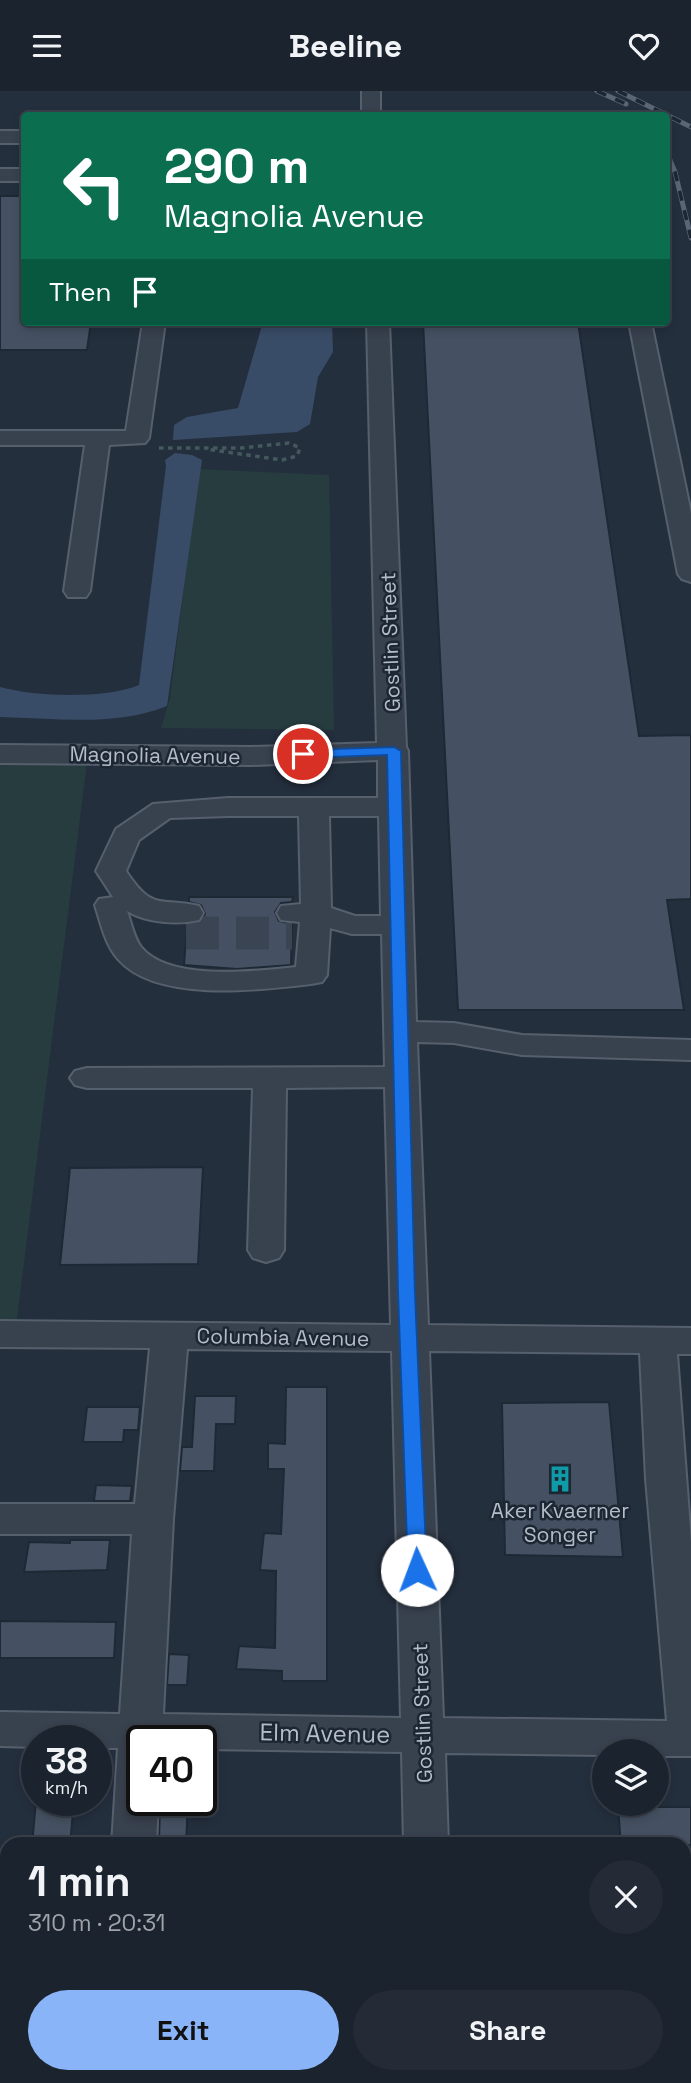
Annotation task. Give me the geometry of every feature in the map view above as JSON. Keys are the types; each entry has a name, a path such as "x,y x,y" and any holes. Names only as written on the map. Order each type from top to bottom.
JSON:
{"street":[{"path":"371,91 372,112"},
{"path":"0,137 21,137"},
{"path":"0,154 21,154"},
{"path":"0,175 21,175"},
{"path":"0,438 137,437 153,326"},
{"name":"Gostlin Street","path":"378,326 394,751 426,1837"},
{"path":"641,326 691,574"},
{"path":"77,591 98,438"},
{"name":"Magnolia Avenue","path":"0,754 251,757 394,751"},
{"path":"314,808 304,923 312,975 238,982 158,973 130,954 110,905 111,871 126,835 163,810 228,807 395,807"},
{"path":"110,905 135,925 166,933 187,923 130,902 111,871"},
{"path":"304,923 398,925"},
{"path":"401,1032 454,1033 522,1045 691,1050"},
{"path":"87,1078 402,1077"},
{"path":"266,1250 270,1079"},
{"name":"Columbia Avenue","path":"0,1334 675,1341"},
{"path":"140,1725 153,1519 170,1336"},
{"path":"675,1341 665,1479 691,1739"},
{"path":"0,1519 153,1519"},
{"name":"Elm Avenue","path":"0,1729 126,1730"},
{"name":"Elm Avenue","path":"217,1731 691,1739"},
{"path":"134,1837 136,1816"}],"path":[{"path":"137,437 153,448 206,449 289,443 300,448 297,456 282,460 206,449"}],"green space":[{"path":"199,469 329,475 334,730 161,728 170,698"},
{"path":"0,754 88,754 15,1334 0,1334"}],"water":[{"path":"262,326 332,326 333,352 318,377 310,424 297,432 173,440 174,425 187,417 238,408"},
{"path":"175,453 192,455 202,460 167,706 147,713 106,719 0,717 0,687 32,693 70,695 108,693 139,685 165,460"}],"building":[{"path":"0,196 21,196 21,326 90,326 87,350 0,350"},
{"path":"423,326 579,326 639,736 691,735 691,899 667,900 684,1010 458,1010"},
{"path":"189,897 293,897 292,902 281,903 275,912 279,921 292,924 291,965 237,969 184,965 187,925 199,923 205,914 201,905 189,902"},
{"path":"203,1167 198,1264 60,1265 70,1168"},
{"path":"286,1387 327,1387 327,1681 282,1681 282,1671 236,1669 239,1646 275,1648 276,1571 260,1570 264,1533 281,1534 284,1469 268,1469 268,1443 285,1444"},
{"path":"195,1396 236,1396 235,1424 216,1424 214,1471 180,1471 182,1447 192,1447"},
{"name":"Aker Kvaerner Songer","path":"609,1402 623,1557 505,1555 502,1403"},
{"path":"87,1407 140,1407 138,1430 124,1430 123,1442 83,1442"},
{"path":"96,1485 132,1486 130,1501 94,1501"},
{"path":"70,1540 110,1540 107,1570 24,1572 29,1542 70,1543"},
{"path":"0,1621 116,1622 114,1658 0,1658"},
{"path":"169,1654 189,1655 187,1685 167,1685"},
{"path":"669,1807 691,1807 691,1837 620,1837 619,1816 669,1816"},
{"path":"35,1816 73,1816 71,1837 33,1837"},
{"path":"160,1816 187,1816 186,1837 159,1837"}],"tunnel":[{"path":"186,933 292,933"}],"railway":[{"path":"597,91 626,104"},
{"path":"618,91 661,112"},
{"path":"670,117 691,127"},
{"path":"670,160 691,238"}],"place":[{"name":"Aker Kvaerner Songer","path":"560,1479"}],"route":[{"path":"303,754 394,751 406,1293 410,1338 417,1570"}]}
